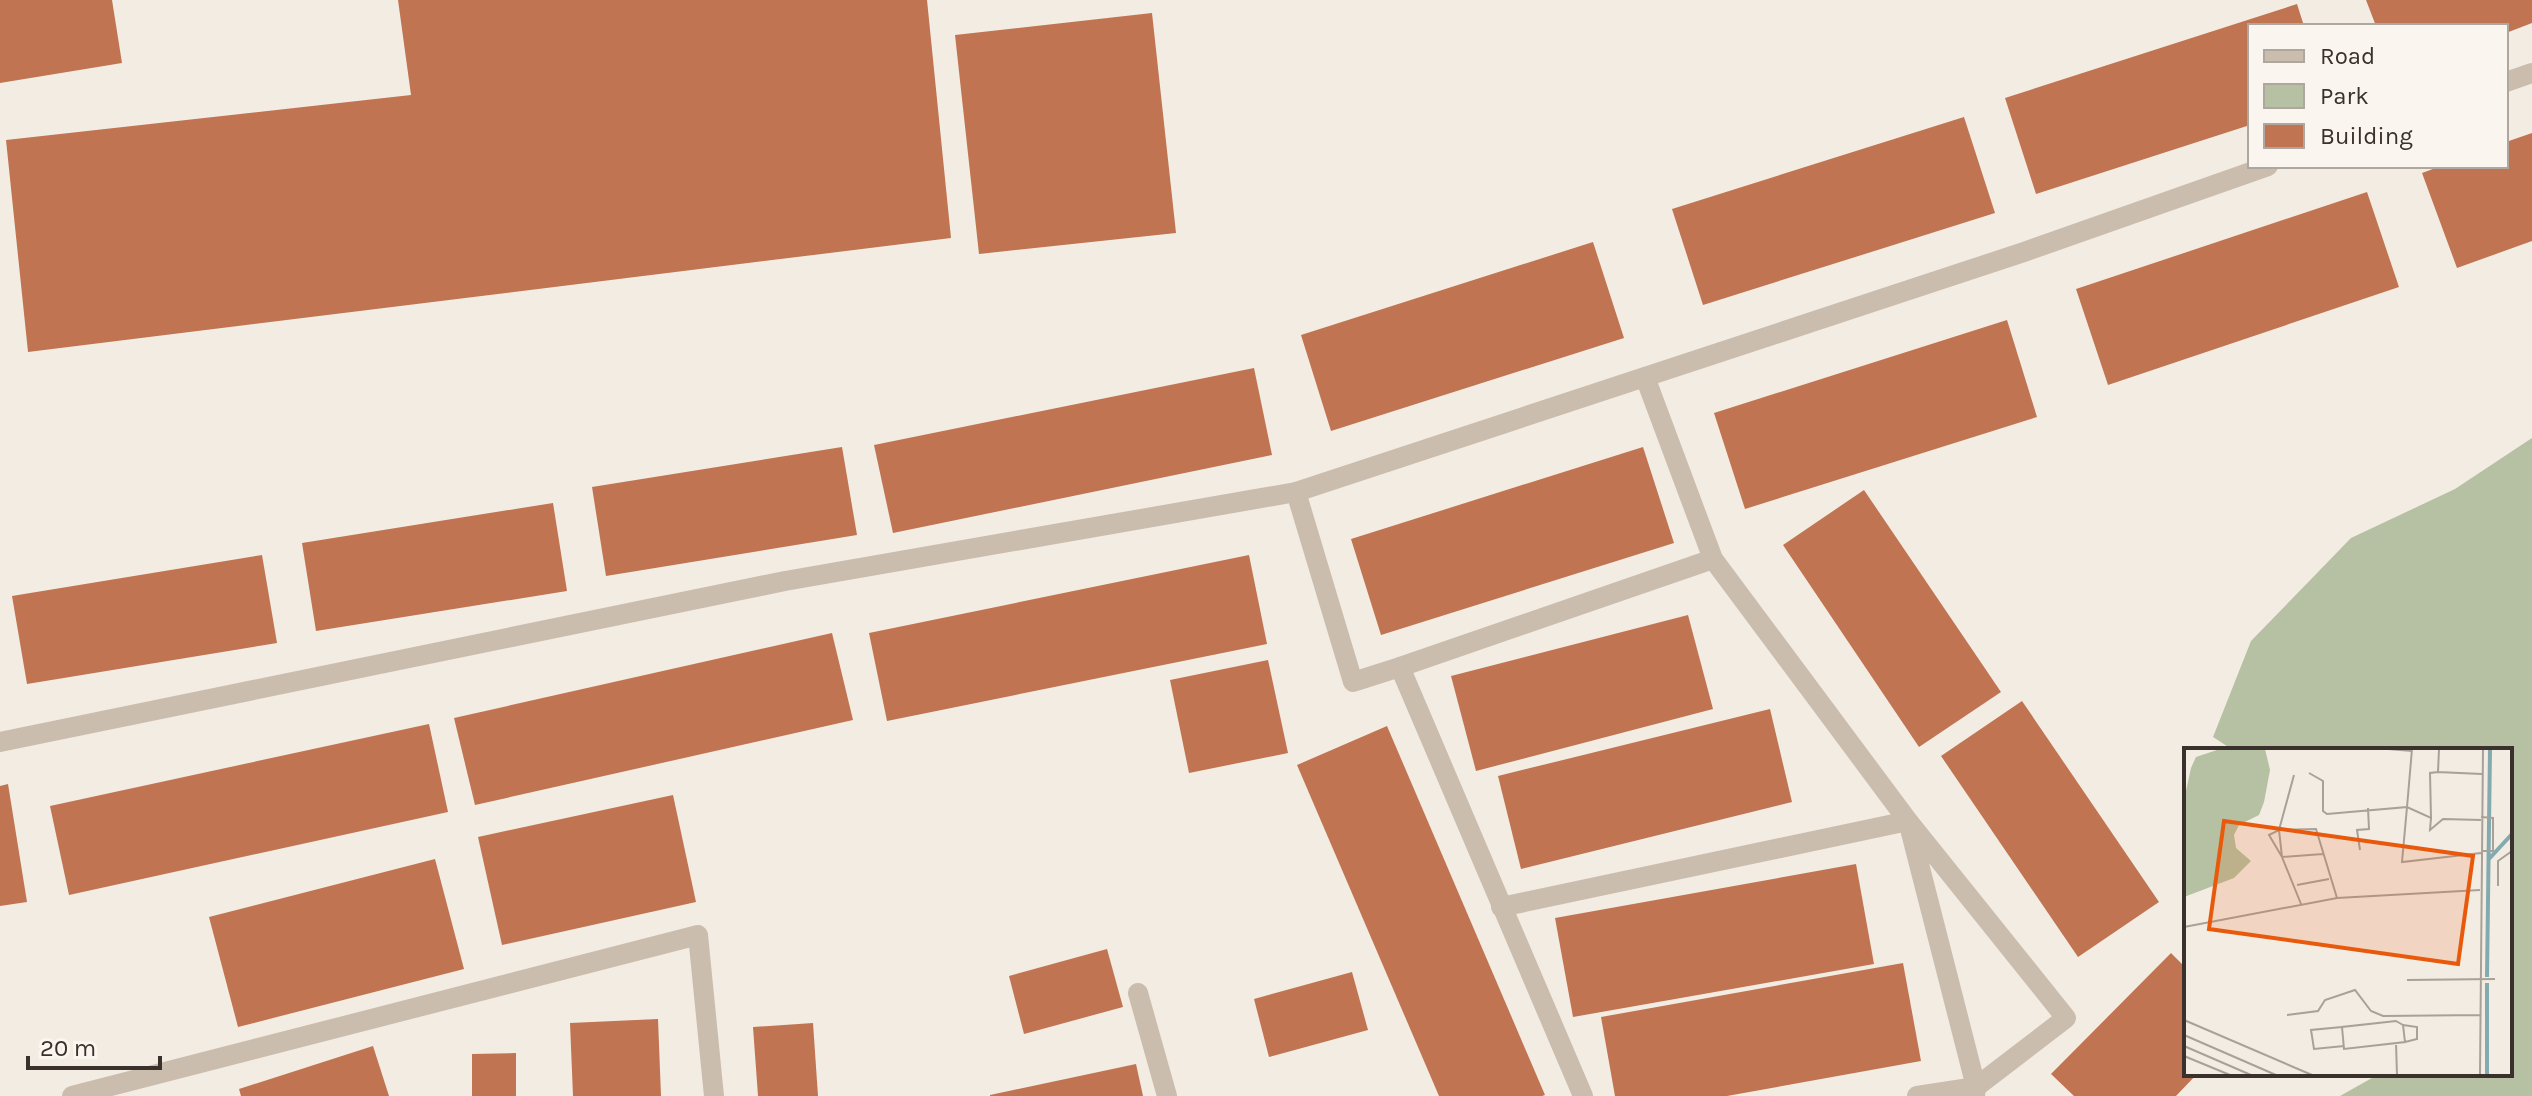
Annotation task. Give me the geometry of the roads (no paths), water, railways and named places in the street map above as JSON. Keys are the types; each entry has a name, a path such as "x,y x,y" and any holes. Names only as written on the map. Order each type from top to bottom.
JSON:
{"street":[{"path":"2508,81 2532,73"},
{"path":"0,742 785,581 1296,492 2024,252 2262,168"},
{"path":"1645,377 1713,559 1908,821 2066,1018 1975,1091 1917,1096"},
{"path":"1296,492 1353,682 1713,559"},
{"path":"1400,667 1583,1096"},
{"path":"1501,907 1908,821"},
{"path":"1908,821 1975,1091"},
{"path":"72,1096 698,935 714,1096"},
{"path":"1138,993 1167,1096"}]}
